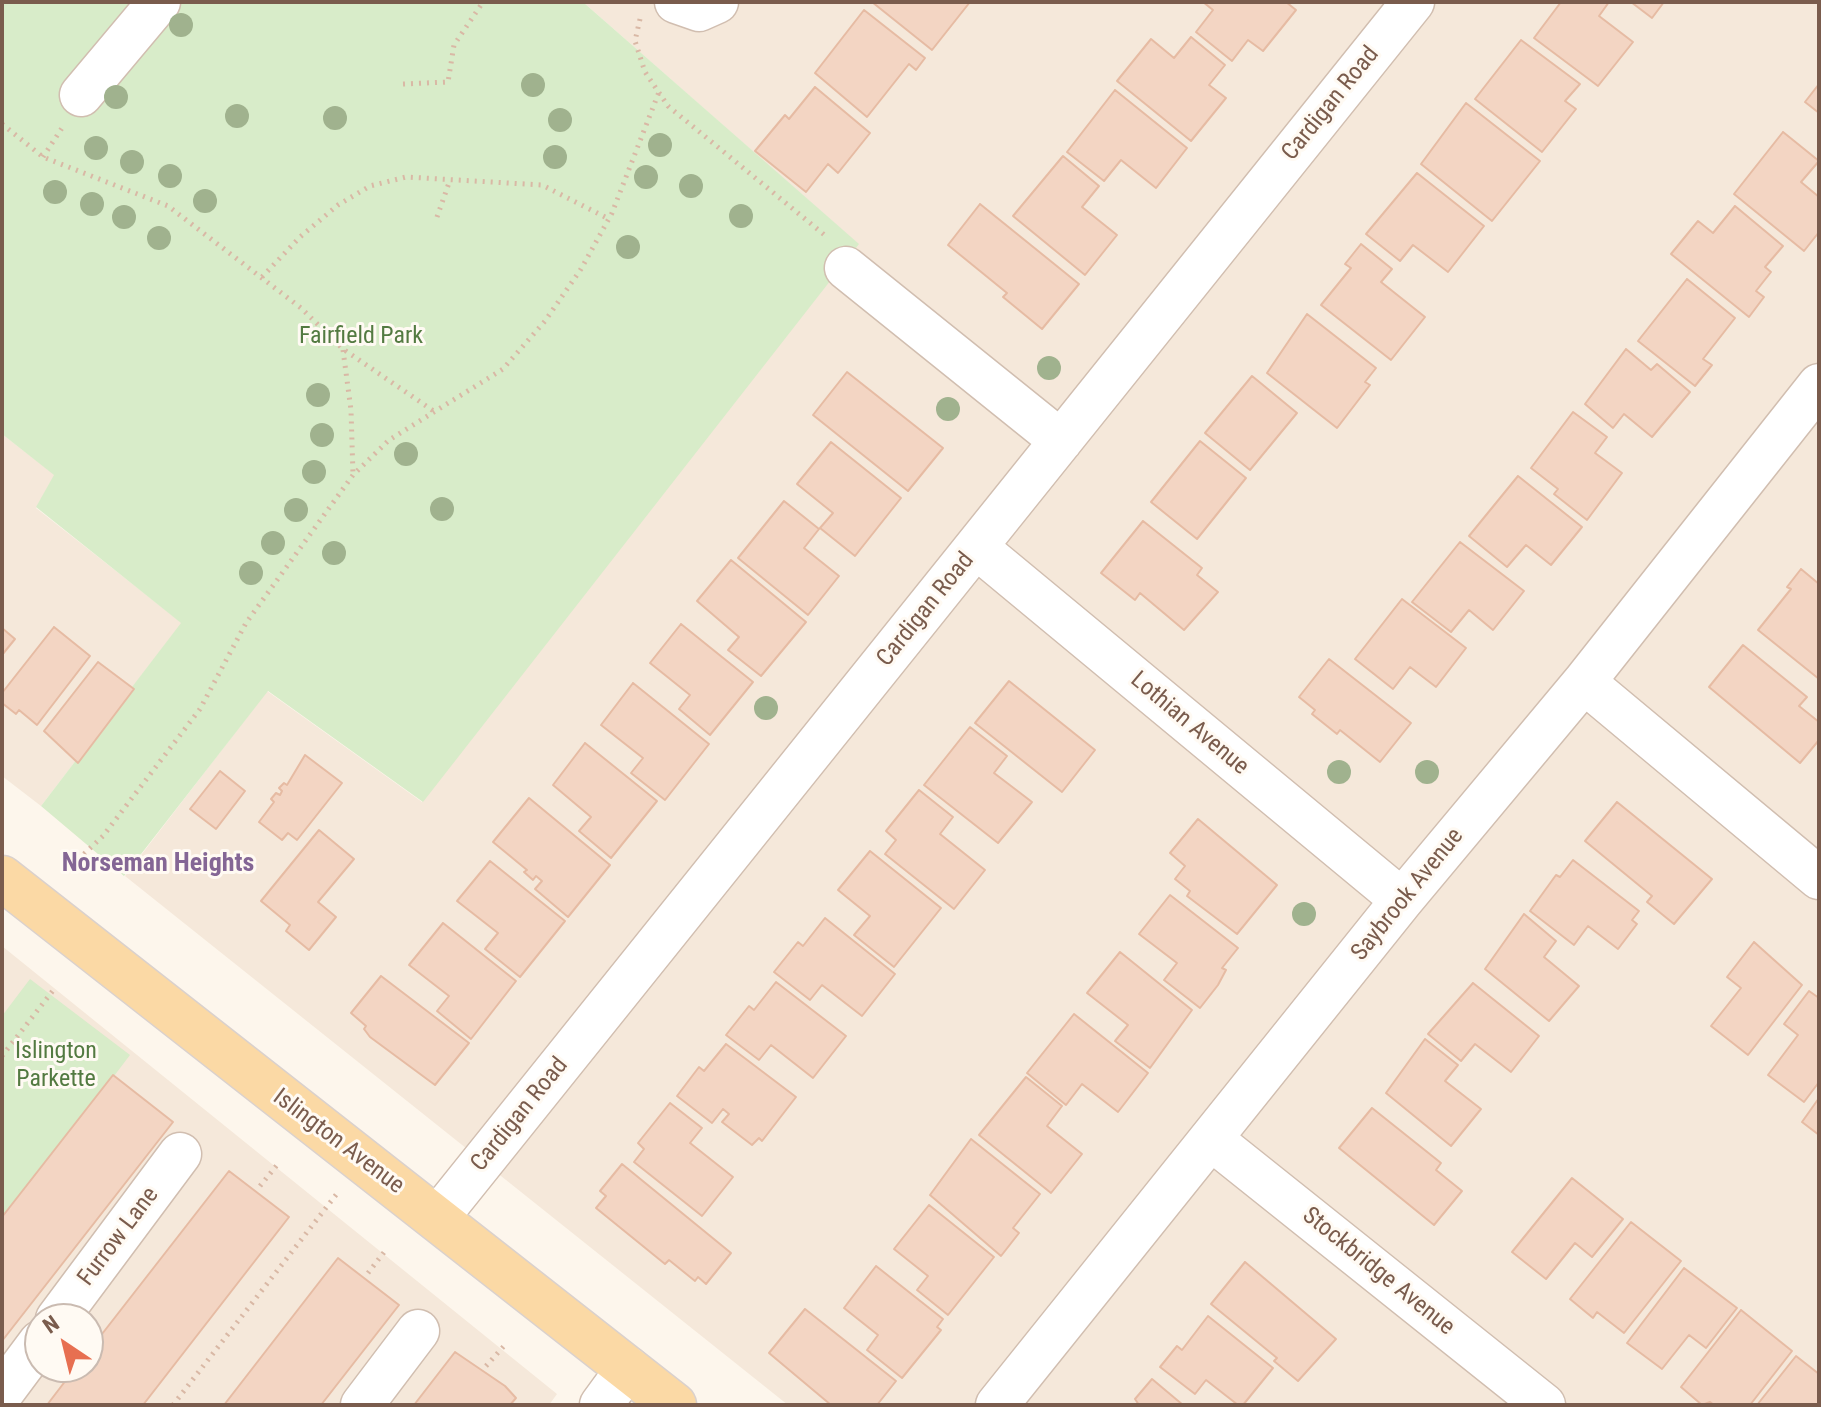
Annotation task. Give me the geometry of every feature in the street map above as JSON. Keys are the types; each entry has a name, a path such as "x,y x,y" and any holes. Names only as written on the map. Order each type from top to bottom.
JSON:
{"main road":[{"name":"Islington Avenue","path":"2,878 674,1405"}],"street":[{"path":"81,95 159,2"},
{"path":"658,8 699,10 717,2"},
{"name":"Cardigan Road","path":"438,1217 1413,2"},
{"path":"846,268 1061,441"},
{"name":"Saybrook Avenue","path":"997,1405 1402,900 1584,682 1819,385"},
{"name":"Lothian Avenue","path":"976,547 1402,900"},
{"path":"1584,682 1819,878"},
{"name":"Stockbridge Avenue","path":"1211,1139 1544,1405"},
{"name":"Furrow Lane","path":"69,1303 180,1154"},
{"path":"362,1405 418,1331"},
{"path":"2,1393 24,1363"},
{"path":"601,1405 628,1368"}],"path":[{"path":"403,84 448,82 454,45 483,2"},
{"path":"658,8 635,41 645,72 659,92 693,128 839,247 846,268"},
{"path":"84,854 103,836 200,709 246,623 353,475 389,440 503,369 564,295 609,219 659,92"},
{"path":"2,124 43,157 168,206 262,277 343,349 435,412"},
{"path":"262,277 317,221 354,194 406,177 542,185 609,219"},
{"path":"437,217 450,180"},
{"path":"343,349 351,410 353,475"},
{"path":"2,1056 55,988"},
{"path":"260,1186 277,1165"},
{"path":"173,1405 312,1226"},
{"path":"368,1273 385,1251"},
{"path":"486,1366 504,1346"}],"shaded area":[{"path":"583,2 1819,2 1819,1405 788,1405 125,876 267,691 422,802 858,244"},
{"path":"2,434 55,475 36,508 182,623 41,806 2,776"},
{"path":"2,946 557,1394 549,1405 2,1405"}],"green space":[{"name":"Fairfield Park","path":"2,2 583,2 859,244 423,802 268,691 124,876 41,806 181,623 36,507 54,475 2,434"},
{"name":"Islington Parkette","path":"30,979 130,1055 2,1223 2,1016"}],"building":[{"path":"872,2 970,2 932,50"},
{"path":"1203,2 1286,2 1296,10 1263,51 1248,40 1232,61 1196,32 1213,10"},
{"path":"1561,2 1609,2 1599,16 1633,42 1598,86 1534,38"},
{"path":"1631,2 1664,2 1652,18"},
{"path":"864,10 925,58 916,70 909,64 867,117 815,73"},
{"path":"1191,37 1225,65 1209,85 1226,98 1191,141 1117,81 1151,39 1174,58"},
{"path":"1521,40 1580,84 1565,101 1576,109 1542,152 1475,99"},
{"path":"1819,84 1819,113 1805,102"},
{"path":"815,87 870,133 838,173 828,164 806,192 755,151 785,115 789,119"},
{"path":"1115,90 1187,148 1156,188 1121,160 1104,181 1067,152"},
{"path":"1466,103 1540,161 1492,221 1421,164"},
{"path":"1783,132 1819,161 1801,182 1819,197 1819,232 1804,251 1734,194"},
{"path":"1063,156 1099,186 1082,207 1117,235 1085,275 1013,216"},
{"path":"1417,173 1484,226 1448,272 1413,245 1400,261 1366,234"},
{"path":"980,204 1079,284 1042,329 1003,297 1007,293 948,245"},
{"path":"1735,206 1783,246 1765,267 1771,272 1756,291 1764,297 1749,317 1671,254 1698,221 1713,233"},
{"path":"1361,244 1392,269 1381,282 1425,317 1391,360 1321,305 1351,268 1345,264"},
{"path":"1687,279 1735,318 1703,359 1712,365 1695,386 1638,341"},
{"path":"1307,314 1376,368 1365,382 1370,385 1337,428 1267,373"},
{"path":"1626,349 1651,370 1657,364 1690,392 1652,437 1624,414 1613,428 1585,404"},
{"path":"847,372 943,448 908,491 813,415"},
{"path":"1252,376 1297,413 1250,470 1205,433"},
{"path":"1573,412 1607,437 1595,453 1622,473 1587,520 1554,494 1558,489 1531,468"},
{"path":"1200,441 1246,478 1197,539 1151,502"},
{"path":"831,442 901,498 855,556 820,528 833,513 797,484"},
{"path":"1518,476 1582,527 1551,565 1526,545 1507,567 1469,536"},
{"path":"784,501 819,529 804,548 839,576 808,615 738,558"},
{"path":"1143,521 1202,568 1197,575 1218,592 1184,630 1140,593 1135,600 1101,573"},
{"path":"1460,542 1524,591 1493,630 1469,610 1451,632 1412,602"},
{"path":"731,560 806,622 761,676 728,650 739,637 697,601"},
{"path":"1801,569 1819,584 1819,679 1758,630 1791,589 1787,587"},
{"path":"1402,599 1466,648 1436,687 1410,667 1393,689 1355,659"},
{"path":"681,624 753,682 710,735 679,709 690,695 650,663"},
{"path":"54,627 90,656 37,725 19,710 16,714 2,703 2,693"},
{"path":"2,628 15,639 2,655"},
{"path":"1743,645 1807,697 1799,706 1819,722 1819,740 1800,763 1709,687"},
{"path":"1329,659 1411,723 1380,762 1340,730 1337,734 1312,714 1315,710 1299,697"},
{"path":"98,662 134,689 78,763 44,731"},
{"path":"1009,681 1095,750 1062,792 975,723"},
{"path":"633,683 709,744 665,800 631,773 643,758 601,725"},
{"path":"970,727 1007,756 994,773 1032,802 998,843 924,785"},
{"path":"585,743 657,801 611,858 579,831 591,817 553,785"},
{"path":"305,755 342,783 297,840 288,833 282,840 259,822 274,802 271,799 276,793 280,795 282,791 279,788 284,783 287,785"},
{"path":"220,771 245,791 216,829 190,809"},
{"path":"919,790 953,817 940,834 985,870 954,909 885,854 896,840 886,831"},
{"path":"529,798 610,865 568,917 535,889 542,881 536,876 533,880 524,872 527,870 493,842"},
{"path":"1617,802 1712,879 1674,924 1647,902 1652,896 1585,841"},
{"path":"1198,819 1277,885 1237,934 1187,896 1190,891 1175,879 1185,866 1170,853"},
{"path":"319,830 354,859 318,902 336,917 309,950 286,931 290,925 261,901"},
{"path":"870,851 941,908 894,967 854,935 870,916 838,890"},
{"path":"1573,860 1639,911 1632,920 1637,924 1618,949 1588,926 1574,945 1530,911 1556,875 1560,877"},
{"path":"490,861 565,921 520,977 485,949 498,933 457,901"},
{"path":"1170,895 1238,948 1222,968 1226,970 1218,985 1200,1008 1164,980 1177,963 1139,934"},
{"path":"1524,914 1556,941 1544,957 1579,986 1549,1021 1485,969"},
{"path":"825,918 895,974 862,1016 822,985 810,1000 774,972 798,942 803,946"},
{"path":"443,923 516,981 471,1039 437,1011 449,996 409,965"},
{"path":"1754,942 1802,985 1748,1055 1711,1026 1741,988 1727,977"},
{"path":"1120,952 1192,1010 1150,1068 1115,1041 1128,1025 1087,993"},
{"path":"381,976 469,1043 435,1085 370,1037 364,1029 366,1026 351,1013"},
{"path":"776,982 846,1036 813,1078 771,1045 759,1060 726,1035 749,1006 754,1010"},
{"path":"1473,983 1539,1036 1511,1072 1475,1044 1461,1061 1428,1034"},
{"path":"1809,991 1819,998 1819,1082 1804,1102 1768,1075 1798,1035 1784,1024"},
{"path":"1074,1014 1148,1073 1118,1112 1082,1084 1066,1105 1027,1073"},
{"path":"1425,1039 1458,1065 1445,1081 1481,1109 1451,1146 1386,1093"},
{"path":"726,1044 796,1097 762,1141 759,1138 752,1145 722,1122 729,1114 723,1109 712,1123 677,1096 699,1067 704,1071"},
{"path":"113,1075 173,1122 32,1303 24,1303 24,1313 2,1341 2,1217"},
{"path":"1026,1077 1062,1106 1047,1126 1082,1154 1051,1193 979,1135"},
{"path":"1819,1098 1819,1135 1802,1122"},
{"path":"670,1103 702,1128 690,1143 733,1177 702,1216 634,1162 644,1149 638,1143"},
{"path":"1372,1108 1441,1163 1436,1170 1462,1191 1434,1225 1339,1148"},
{"path":"971,1139 1040,1194 1013,1228 1019,1233 1001,1256 930,1195"},
{"path":"622,1164 731,1253 706,1284 698,1277 695,1281 669,1260 665,1264 596,1208 606,1196 600,1191"},
{"path":"229,1171 289,1217 143,1405 47,1405 64,1383 104,1383 104,1331"},
{"path":"1572,1178 1623,1219 1592,1257 1575,1243 1546,1279 1512,1252"},
{"path":"929,1205 994,1257 948,1315 917,1290 928,1276 894,1249"},
{"path":"1631,1222 1681,1261 1624,1333 1597,1312 1593,1318 1570,1299"},
{"path":"338,1258 399,1305 321,1405 224,1405"},
{"path":"1245,1262 1336,1339 1298,1381 1274,1361 1277,1358 1211,1304"},
{"path":"876,1266 943,1319 937,1327 941,1330 902,1378 867,1350 878,1335 844,1308"},
{"path":"1684,1268 1737,1308 1706,1348 1689,1335 1662,1369 1627,1343"},
{"path":"805,1309 896,1381 877,1405 831,1405 769,1353"},
{"path":"1741,1310 1792,1351 1750,1405 1714,1405 1710,1402 1702,1405 1681,1387"},
{"path":"1208,1316 1273,1368 1243,1405 1238,1405 1206,1380 1195,1394 1160,1367 1177,1346 1182,1350"},
{"path":"455,1352 505,1386 516,1398 510,1405 414,1405"},
{"path":"1796,1356 1819,1374 1819,1405 1757,1405"},
{"path":"1152,1379 1183,1405 1139,1405 1135,1399"}],"district":[{"name":"Norseman Heights","path":"158,864"}]}
